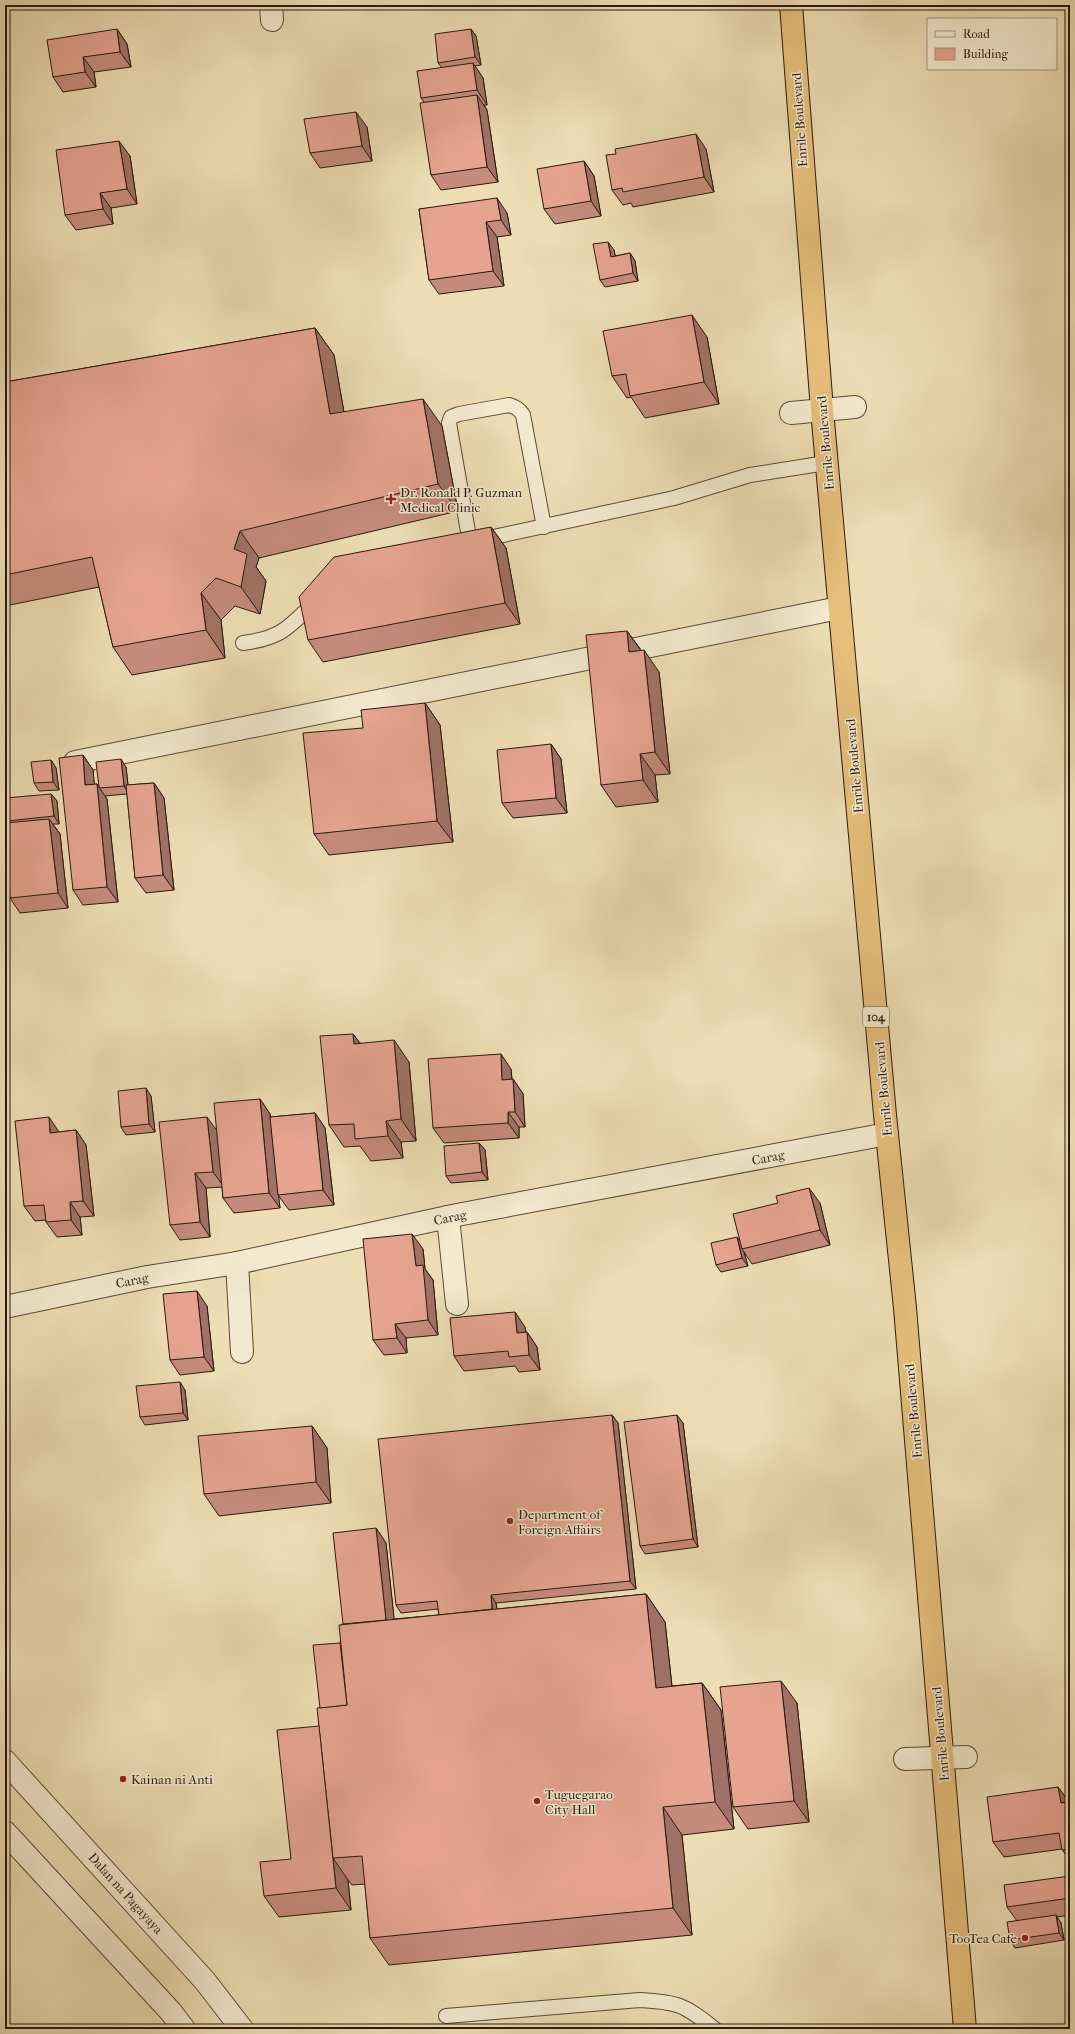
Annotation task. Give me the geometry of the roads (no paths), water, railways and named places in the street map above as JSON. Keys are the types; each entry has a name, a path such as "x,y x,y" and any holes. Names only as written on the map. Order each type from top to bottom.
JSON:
{"highway":[{"name":"Enrile Boulevard","path":"791,5 826,463 887,1134 905,1308 965,2029"}],"street":[{"path":"791,413 855,408"},
{"path":"75,762 839,608"},
{"name":"Carag","path":"10,1306 146,1277 237,1263 448,1217 887,1134"},
{"path":"448,1217 457,1304"},
{"path":"237,1263 242,1352"},
{"path":"905,1759 966,1757"},
{"name":"Dalan na Pagayaya","path":"5,1761 205,1981 242,2029"},
{"path":"5,1832 171,2012 184,2029"}],"lane":[{"path":"470,542 449,423 452,417 459,414 509,405 516,407 520,411 523,416 544,527"},
{"path":"456,547 470,542 674,498 750,475 826,463"},
{"path":"243,643 262,640 278,634 296,622 324,594"},
{"path":"446,2016 646,2000 667,2001 688,2008 715,2029"}],"place":[{"name":"Dr. Ronald P. Guzman Medical Clinic","path":"391,499"},
{"name":"Department of Foreign Affairs","path":"510,1521"},
{"name":"Kainan ni Anti","path":"123,1779"},
{"name":"Tuguegarao City Hall","path":"537,1801"},
{"name":"TooTea Cafe","path":"1025,1938"}]}
